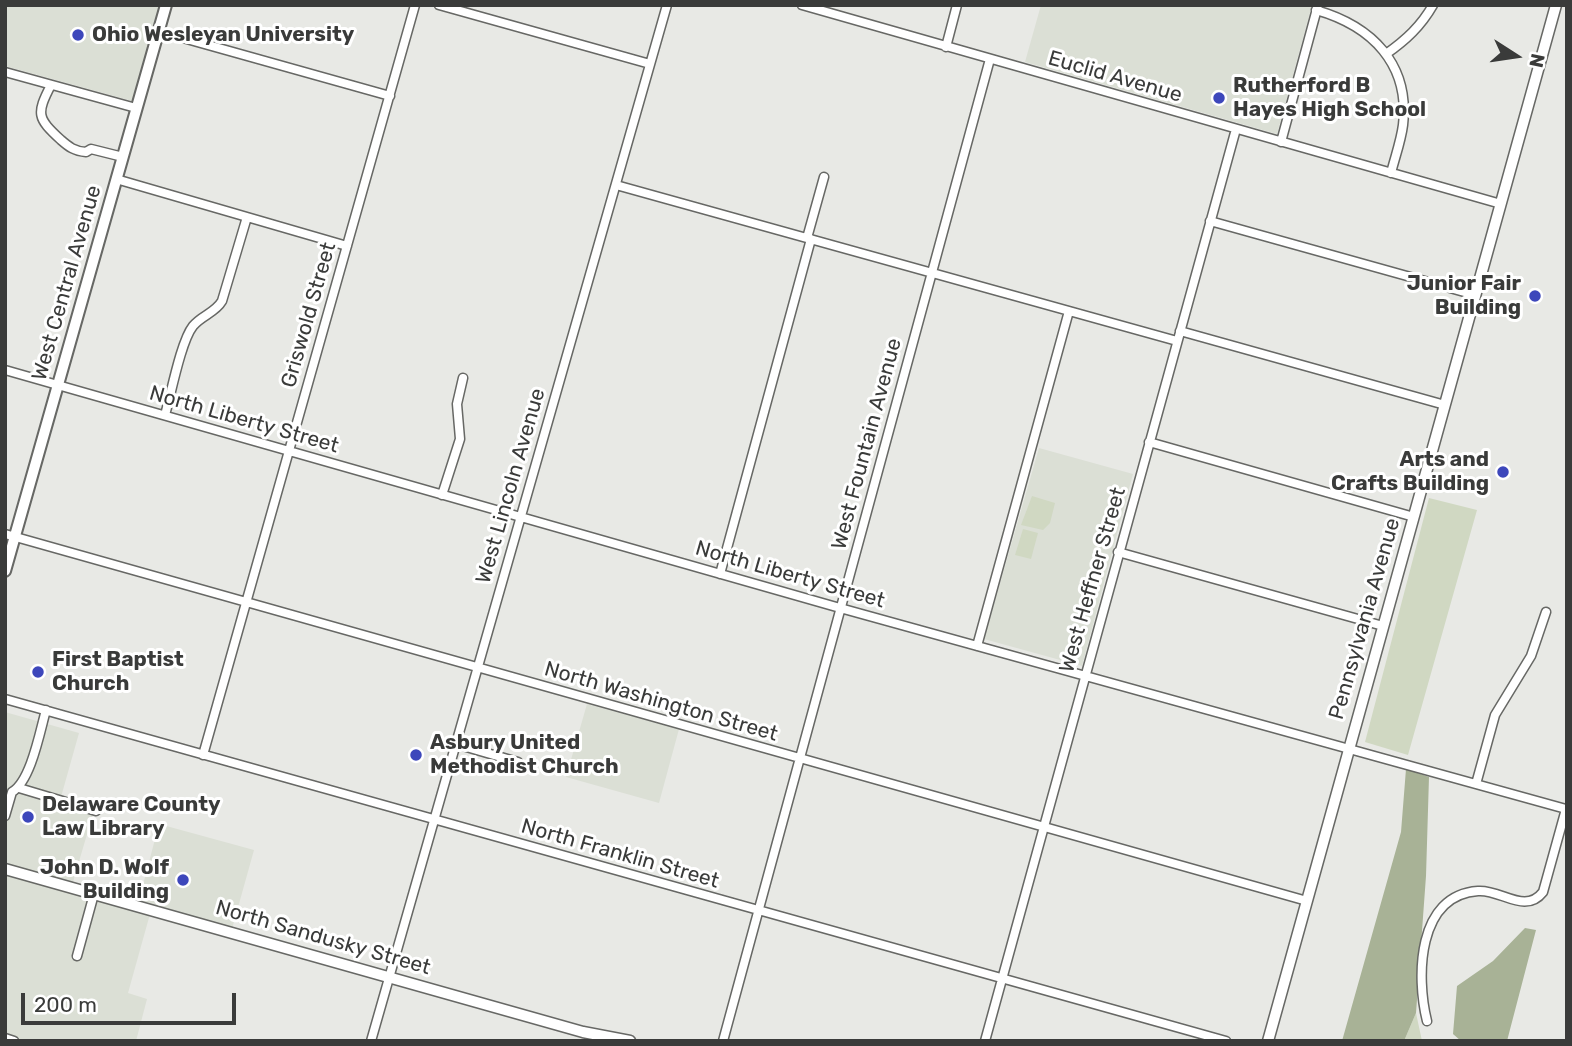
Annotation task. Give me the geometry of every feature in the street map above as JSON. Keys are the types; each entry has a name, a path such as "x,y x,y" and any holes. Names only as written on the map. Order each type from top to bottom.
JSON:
{"main road":[{"name":"West Central Avenue","path":"5,571 10,536 58,385 166,5"}],"street":[{"name":"Griswold Street","path":"203,755 415,5"},
{"path":"439,5 650,64"},
{"name":"West Lincoln Avenue","path":"371,1041 667,5"},
{"name":"Euclid Avenue","path":"802,5 1501,204"},
{"path":"946,47 957,5"},
{"path":"1386,54 1410,37 1433,5"},
{"name":"Pennsylvania Avenue","path":"1268,1041 1556,5"},
{"path":"1281,142 1317,8 1344,19 1372,37 1386,54 1399,81 1404,113 1391,173"},
{"path":"158,31 390,96"},
{"name":"West Fountain Avenue","path":"723,1041 990,59"},
{"path":"5,72 136,108"},
{"path":"51,85 41,113 46,128 72,150 86,152 91,149 123,157"},
{"name":"West Heffner Street","path":"985,1041 1236,129"},
{"path":"720,574 824,177"},
{"path":"117,179 347,246"},
{"path":"616,185 1177,341"},
{"path":"165,415 188,335 195,323 214,311 222,301 247,217"},
{"path":"1210,221 1475,295"},
{"path":"977,646 1069,311"},
{"path":"1180,331 1445,405"},
{"name":"North Liberty Street","path":"5,370 840,608 1566,809"},
{"path":"442,495 460,439 457,404 463,378"},
{"path":"1149,442 1414,517"},
{"name":"North Washington Street","path":"10,536 1307,901"},
{"path":"1118,552 1383,626"},
{"path":"1476,784 1495,715 1531,656 1546,612"},
{"name":"North Franklin Street","path":"5,699 1226,1041"},
{"path":"5,816 12,792 19,788 32,760 46,710"},
{"path":"456,744 518,762"},
{"path":"19,788 96,811"},
{"path":"1427,1021 1421,968 1426,939 1436,916 1449,902 1476,891 1495,892 1524,903 1535,900 1543,892 1566,809"},
{"name":"North Sandusky Street","path":"5,869 583,1032 630,1041"},
{"path":"77,956 94,894"},
{"path":"5,1038 15,1041"}],"shaded area":[{"name":"Ohio Wesleyan University","path":"5,5 160,5 132,101 5,66"},
{"name":"Rutherford B Hayes High School","path":"1041,5 1312,5 1277,134 1025,62"},
{"path":"1039,448 1133,474 1082,666 984,639"},
{"path":"587,704 679,729 659,803 566,777"},
{"path":"5,712 79,733 61,797 95,807 73,882 139,900 159,824 254,850 230,936 150,914 128,993 147,999 136,1041 5,1041"}],"green space":[{"path":"1032,496 1055,503 1050,523 1043,530 1021,525"},
{"path":"1429,498 1477,510 1408,755 1365,742"},
{"path":"1023,529 1038,533 1031,559 1015,555"},
{"path":"1406,769 1429,777 1426,876 1416,1013 1404,1041 1342,1041 1401,832"},
{"path":"1525,928 1536,930 1507,1041 1461,1041 1453,1034 1457,986 1493,961"},
{"path":"1416,1013 1422,1041 1404,1041"}],"place":[{"name":"Ohio Wesleyan University","path":"78,35"},
{"name":"Rutherford B Hayes High School","path":"1219,98"},
{"name":"Junior Fair Building","path":"1535,296"},
{"name":"Arts and Crafts Building","path":"1503,472"},
{"name":"First Baptist Church","path":"38,672"},
{"name":"Asbury United Methodist Church","path":"416,755"},
{"name":"Delaware County Law Library","path":"28,817"},
{"name":"John D. Wolf Building","path":"183,880"}]}
